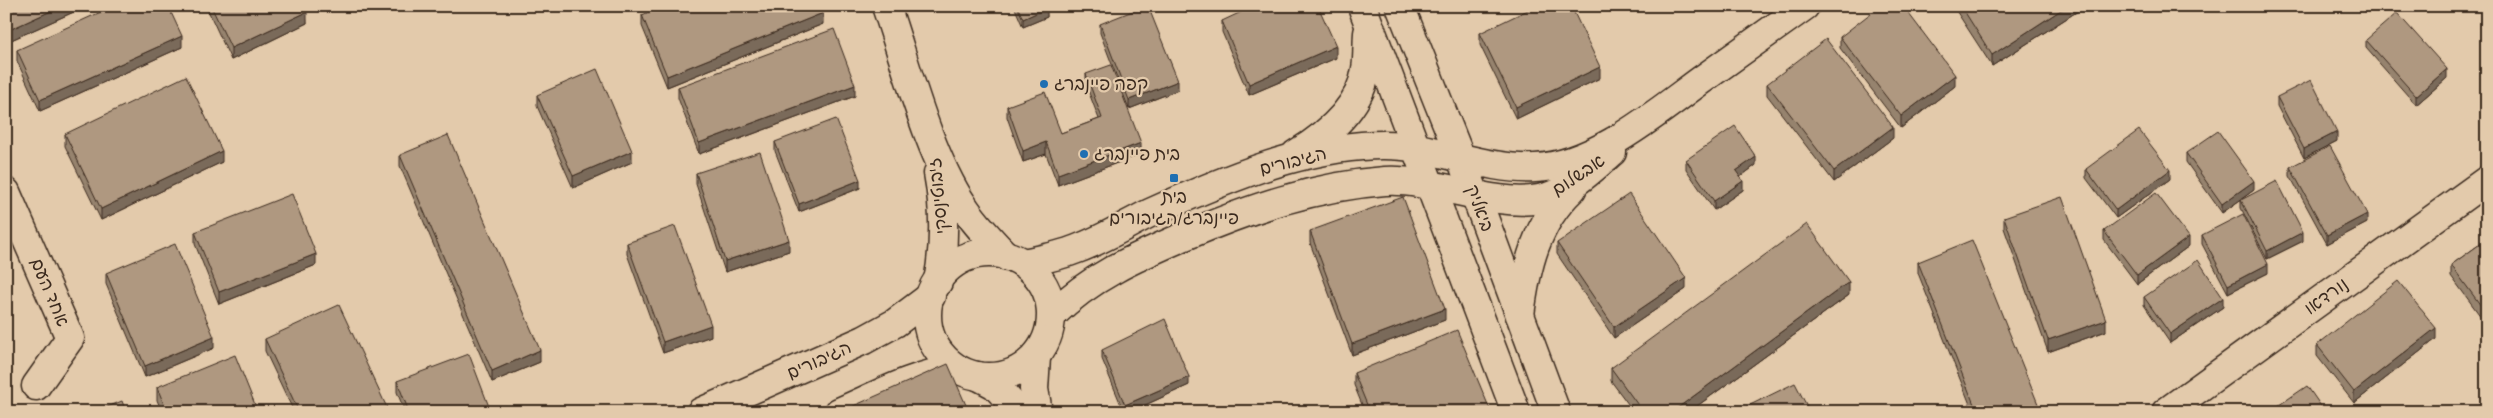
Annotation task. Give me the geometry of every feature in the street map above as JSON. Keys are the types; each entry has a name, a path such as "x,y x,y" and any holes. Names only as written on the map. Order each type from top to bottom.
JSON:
{"street":[{"name":"ז'בוטינסקי","path":"886,6 931,140 962,203 981,230 1015,260"},
{"name":"ביאליק","path":"1400,6 1460,157 1556,412"},
{"name":"אבשלום","path":"1460,157 1516,168 1537,168 1562,164 1607,144 1654,115 1805,6"},
{"path":"1365,14 1516,412"},
{"path":"1286,160 1312,144 1337,123 1354,102 1366,70 1365,14"},
{"name":"אבשלום","path":"1429,184 1474,194 1518,200 1540,199 1557,193 1591,170 1654,115"},
{"name":"ז'בוטינסקי","path":"931,140 942,198 944,228 943,256 935,289"},
{"name":"הגיבורים","path":"1015,260 1054,257 1078,249 1192,195 1286,160 1338,150 1382,145 1415,148 1460,157"},
{"path":"1520,319 1525,275 1538,236 1550,213 1591,170"},
{"name":"נורדאו","path":"2166,412 2487,180"},
{"name":"הגיבורים","path":"1052,314 1071,295 1101,275 1146,253 1259,208 1344,185 1388,181 1429,184"},
{"name":"אחד העם","path":"6,192 70,338 36,386"},
{"path":"839,412 914,378 934,372 968,372 1000,376 1019,370 1036,356 1047,338 1052,314 1048,293 1039,278 1015,260 995,253 974,254 954,264 935,289 928,307 929,328 934,343 947,360 968,372 995,385 1019,412"},
{"name":"הגיבורים","path":"701,412 864,340 895,323 935,289"},
{"path":"1036,356 1034,389 1038,412"}],"building":[{"path":"6,6 62,6 9,30 6,23"},
{"path":"114,6 168,6 182,36 40,100 17,50"},
{"path":"211,6 305,6 307,12 231,48"},
{"path":"664,6 821,6 823,13 667,76 642,15"},
{"path":"1017,6 1046,6 1047,8 1023,19"},
{"path":"1148,6 1178,81 1129,100 1100,24"},
{"path":"1254,6 1318,6 1336,46 1249,84 1222,21"},
{"path":"1536,6 1571,6 1600,67 1516,107 1480,33"},
{"path":"1880,6 1903,6 1955,75 1901,116 1840,37"},
{"path":"1961,6 2067,6 1992,55"},
{"path":"2397,13 2447,69 2416,96 2366,40"},
{"path":"834,29 855,85 699,143 678,87"},
{"path":"1826,39 1893,127 1834,171 1767,84"},
{"name":"בית פיינברג","path":"1111,65 1141,143 1058,174 1046,142 1023,151 1007,106 1045,92 1061,133 1102,118 1086,74"},
{"path":"597,69 632,151 573,176 537,95"},
{"path":"186,76 222,151 101,209 65,134"},
{"path":"2311,80 2337,132 2304,149 2277,97"},
{"path":"836,119 860,180 799,204 775,142"},
{"path":"1735,126 1756,157 1736,171 1743,181 1714,201 1686,160"},
{"path":"2139,130 2170,170 2116,210 2086,169"},
{"path":"2218,131 2254,181 2222,204 2186,153"},
{"path":"448,135 540,350 492,371 400,155"},
{"path":"2330,146 2367,214 2327,235 2290,167"},
{"path":"760,152 789,240 725,261 696,173"},
{"path":"2277,181 2303,232 2267,251 2241,200"},
{"path":"2156,193 2189,237 2137,275 2104,231"},
{"path":"292,194 316,254 219,292 195,232"},
{"path":"1629,194 1686,278 1614,327 1557,243"},
{"path":"1403,197 1445,309 1352,344 1310,231"},
{"path":"2062,197 2106,320 2048,340 2004,217"},
{"path":"2243,214 2268,264 2228,285 2202,235"},
{"path":"1807,224 1849,282 1672,412 1643,412 1611,368"},
{"path":"675,226 711,325 663,342 627,243"},
{"path":"2487,239 2487,314 2451,265"},
{"path":"1972,240 2038,404 2019,412 1977,412 1918,262"},
{"path":"175,244 214,337 145,366 106,273"},
{"path":"2198,260 2223,298 2170,334 2144,297"},
{"path":"2398,281 2436,328 2354,392 2317,345"},
{"path":"339,305 389,412 299,412 265,339"},
{"path":"1165,319 1189,377 1125,405 1102,350"},
{"path":"1457,330 1491,412 1370,412 1354,373"},
{"path":"469,354 491,412 409,412 397,381"},
{"path":"235,355 258,412 167,412 157,387"},
{"path":"948,364 969,412 840,412"},
{"path":"1795,383 1810,412 1748,412 1746,407"},
{"path":"2307,386 2325,412 2269,412"},
{"path":"122,401 126,412 95,412"}],"place":[{"name":"קפה פיינברג","path":"1044,84"},
{"name":"בית פיינברג","path":"1084,154"},
{"name":"בית פיינברג/הגיבורים","path":"1174,178"}]}
